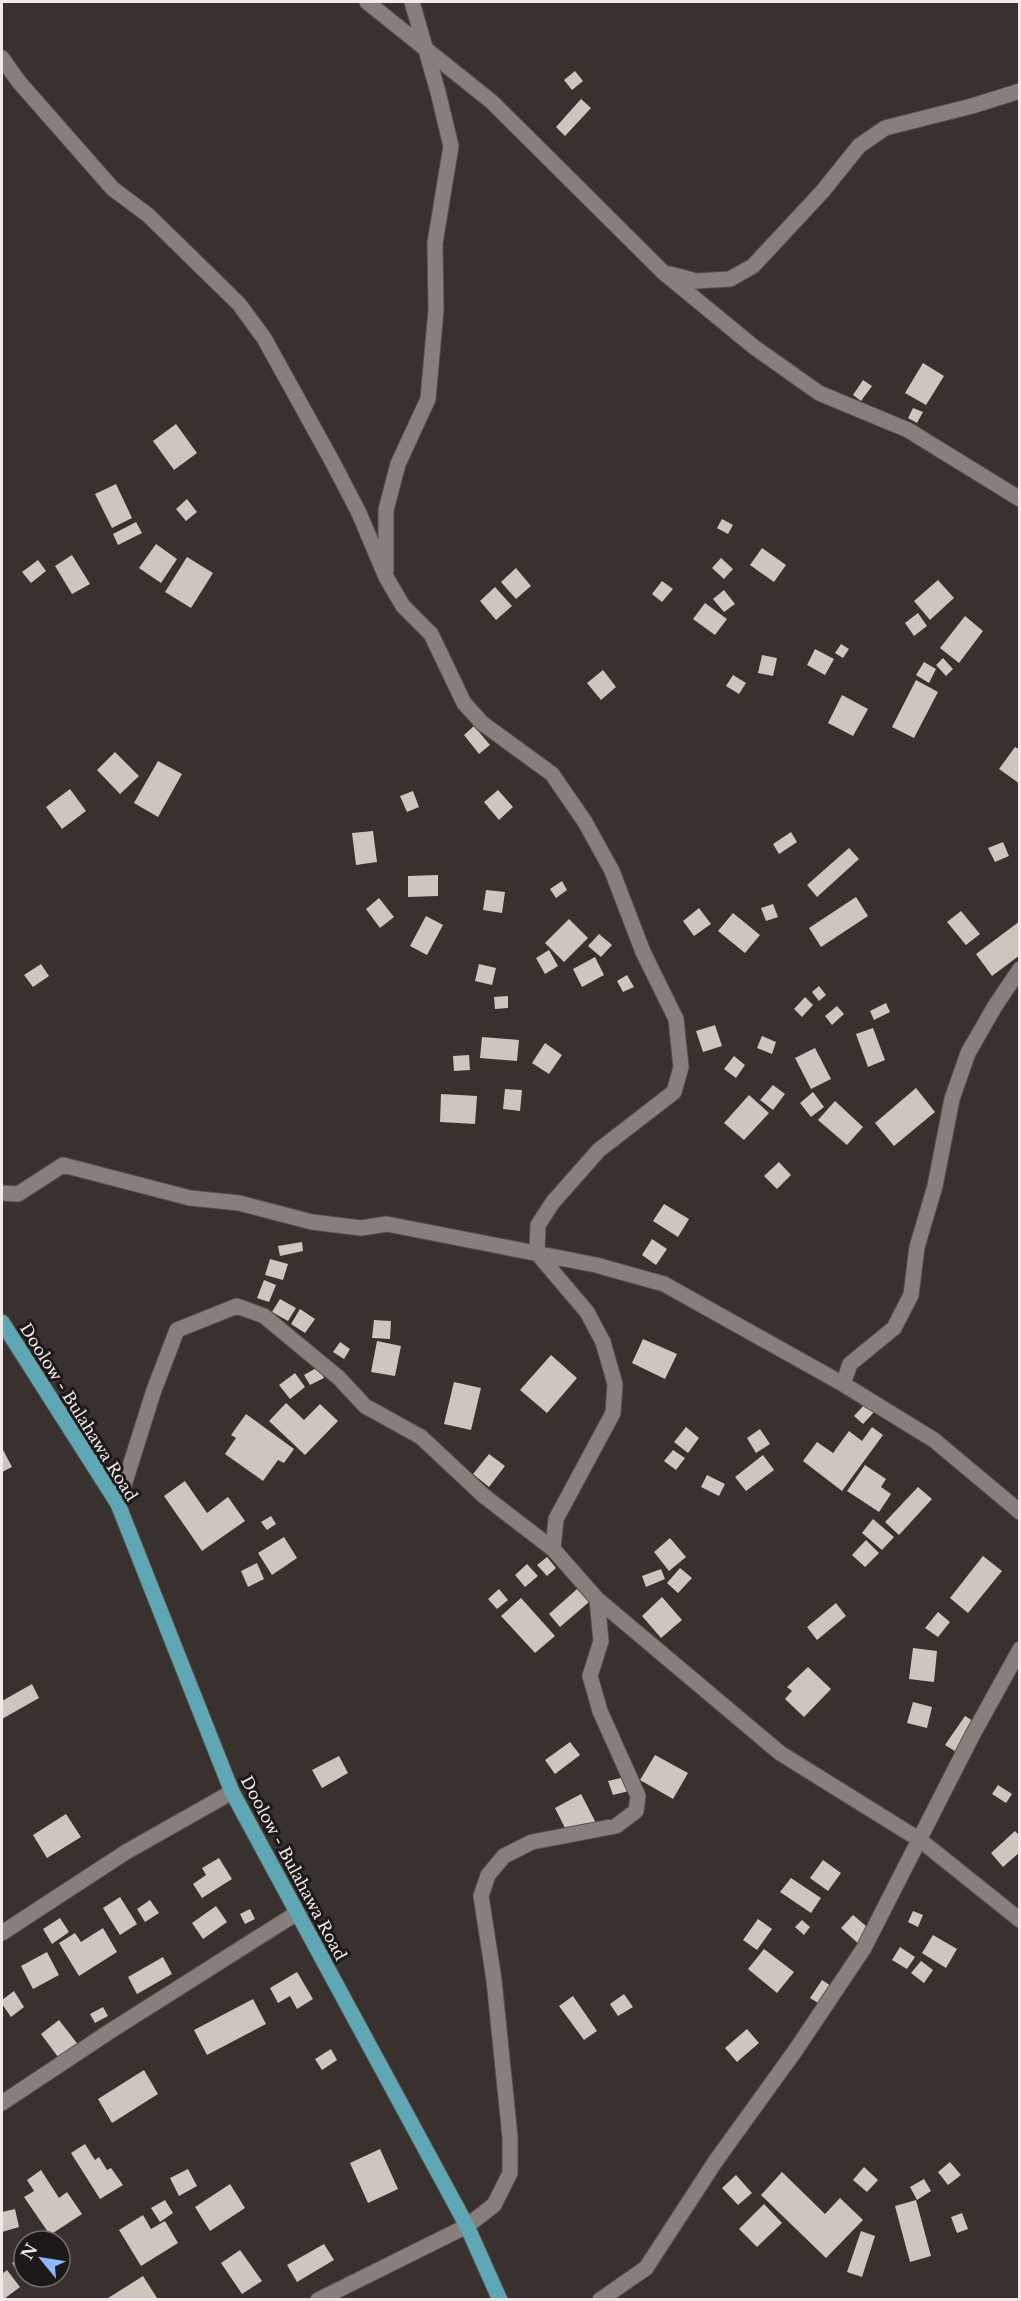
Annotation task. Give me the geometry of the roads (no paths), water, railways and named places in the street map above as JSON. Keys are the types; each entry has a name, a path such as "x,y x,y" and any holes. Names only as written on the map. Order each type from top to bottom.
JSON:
{"main road":[{"name":"Doolow - Bulahawa Road","path":"2,1322 118,1504 232,1792 467,2226 500,2300"}],"street":[{"path":"367,2 492,102 664,273 754,347 819,393 908,430 1020,499"},
{"path":"386,577 386,510 398,464 428,399 436,310 435,243 451,146 412,2"},
{"path":"2,58 19,82 113,189 148,215 239,304 264,338 328,452 359,513 386,577 403,606 431,634 464,703 482,723 552,774 585,822 612,871 643,952 676,1019 681,1067 674,1092 599,1150 553,1202 538,1225 537,1254 587,1312 603,1342 615,1384 613,1413 556,1519 553,1549"},
{"path":"664,273 696,281 730,279 753,266 822,192 860,146 885,128 1020,91"},
{"path":"843,1384 850,1364 894,1328 911,1295 917,1247 935,1186 952,1099 968,1053 1020,969"},
{"path":"2,1193 18,1194 63,1165 190,1198 239,1203 312,1222 361,1228 387,1224 596,1265 664,1284 843,1384 934,1440 1020,1512"},
{"path":"118,1504 154,1390 177,1330 237,1306 264,1316 339,1378 365,1406 421,1437 484,1496 553,1549 597,1599 780,1753 920,1840 1020,1920"},
{"path":"318,2300 467,2226 494,2205 510,2173 510,2137 505,2077 494,1980 481,1896 488,1875 504,1856 532,1842 616,1826 636,1811 638,1796 600,1711 590,1676 600,1641 597,1599"},
{"path":"600,2300 646,2268 715,2162 795,2051 864,1948 972,1736 1020,1649"},
{"path":"2,1933 126,1852 232,1792"},
{"path":"2,2103 112,2030 297,1913"}]}
